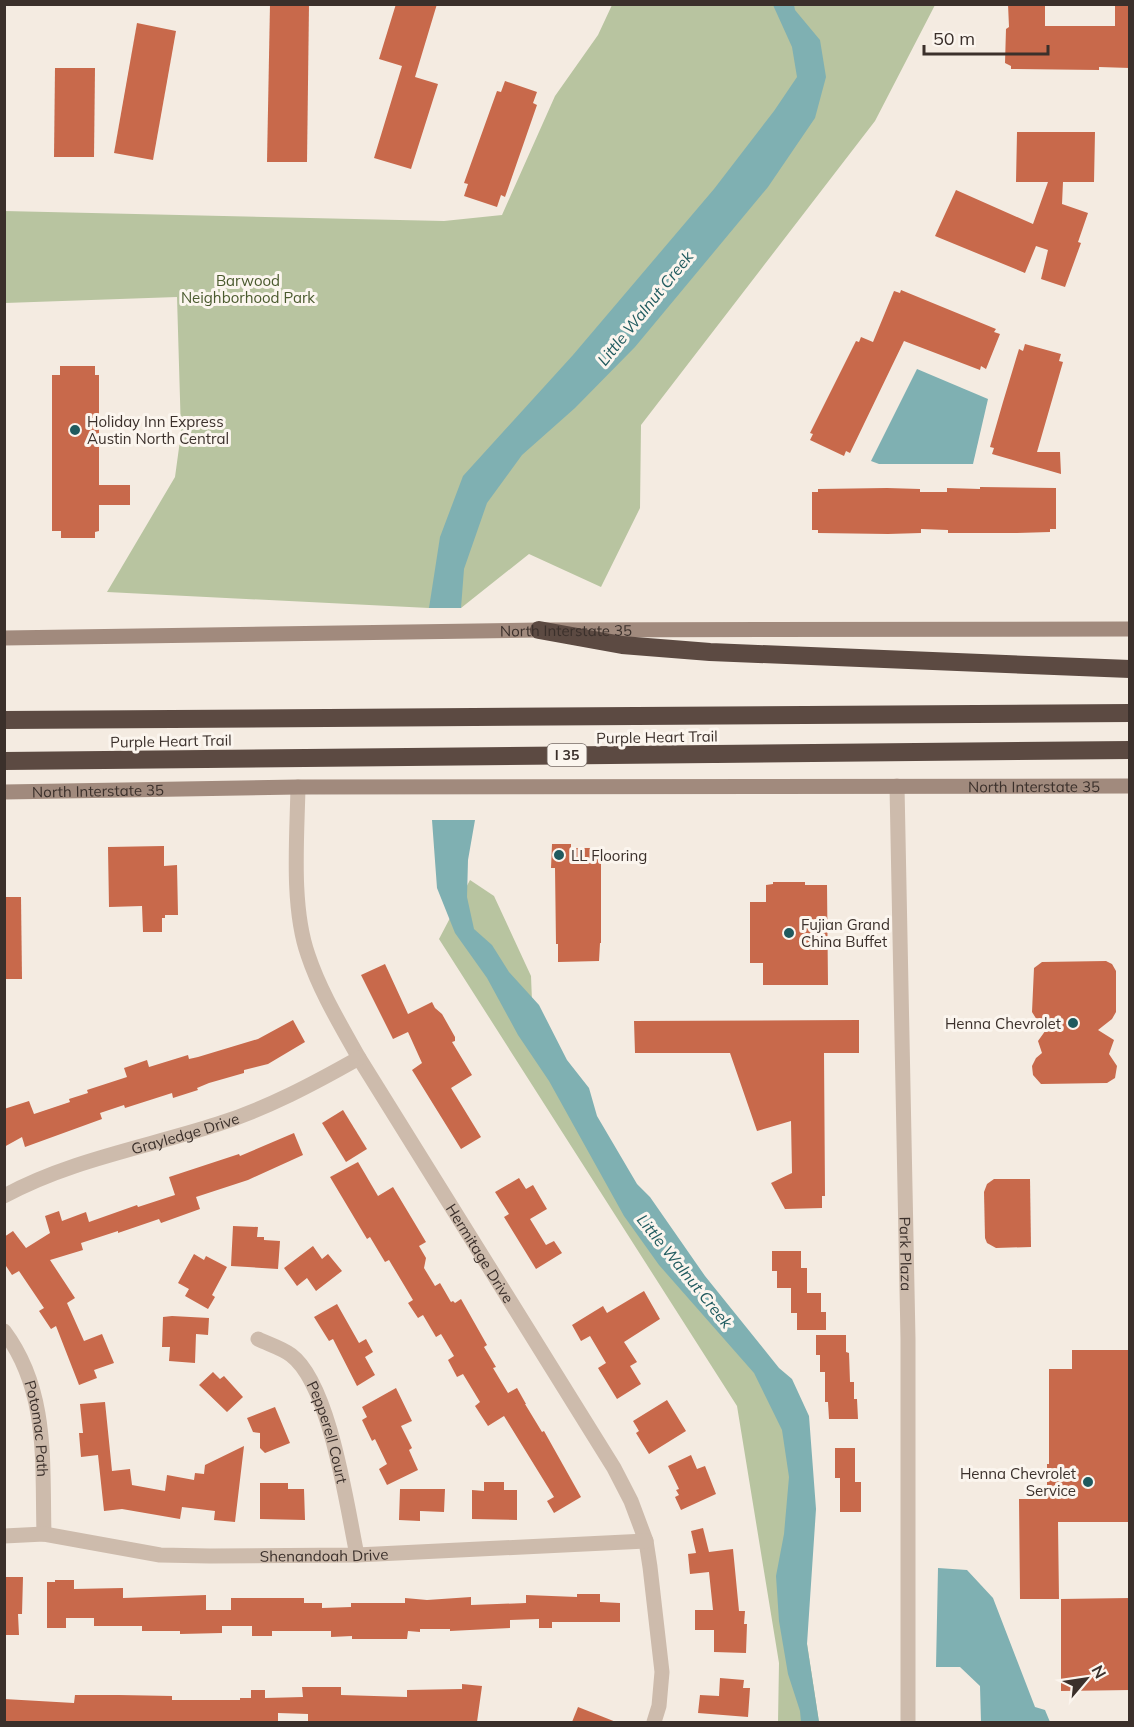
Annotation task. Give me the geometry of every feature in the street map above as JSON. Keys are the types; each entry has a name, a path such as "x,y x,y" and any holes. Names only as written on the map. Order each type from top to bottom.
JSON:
{"highway":[{"path":"539,630 622,645 710,652 1130,669"},
{"name":"Purple Heart Trail","path":"4,720 1130,713"},
{"name":"Purple Heart Trail","path":"4,761 1130,750"}],"main road":[{"name":"North Interstate 35","path":"4,638 539,630 1130,629"},
{"name":"North Interstate 35","path":"4,792 298,787 1130,786"}],"street":[{"name":"Park Plaza","path":"897,786 908,1339 908,1722"},
{"name":"Hermitage Drive","path":"298,787 298,904 307,953 323,992 359,1058 614,1468 631,1501 646,1541 662,1672 659,1706 654,1722"},
{"name":"Grayledge Drive","path":"4,1196 56,1172 259,1110 359,1058"},
{"name":"Potomac Path","path":"4,1331 29,1372 41,1424 44,1534"},
{"name":"Pepperell Court","path":"258,1339 292,1356 310,1379 324,1407 357,1555"},
{"name":"Shenandoah Drive","path":"4,1536 44,1534 160,1555 357,1555 646,1541"}],"green space":[{"name":"Barwood Neighborhood Park","path":"612,5 935,5 875,121 641,425 640,508 601,587 529,554 461,608 107,592 175,477 181,433 177,297 5,303 4,211 444,221 502,215 555,96 598,35"},
{"path":"470,880 494,896 531,976 532,1001 609,1146 691,1270 803,1406 807,1644 819,1722 778,1722 779,1663 737,1406 439,939"}],"water":[{"name":"Little Walnut Creek","path":"773,5 794,5 795,10 820,40 826,77 815,118 768,187 635,347 575,408 522,455 487,503 464,569 461,608 429,608 440,537 463,476 573,355 714,189 797,77 792,47"},
{"path":"917,369 988,399 973,464 879,464 871,461"},
{"name":"Little Walnut Creek","path":"432,820 475,820 468,860 467,897 474,929 492,945 509,972 539,1005 567,1060 589,1088 597,1116 637,1184 650,1197 705,1276 779,1368 792,1379 809,1416 816,1509 807,1644 819,1722 801,1722 800,1711 788,1674 779,1621 776,1576 784,1534 789,1477 782,1430 754,1373 659,1265 624,1216 549,1081 518,1035 487,978 455,933 437,888"},
{"path":"938,1568 967,1570 993,1598 1035,1707 1045,1710 1050,1722 981,1722 980,1686 960,1667 936,1667"}],"building":[{"path":"270,4 309,4 307,162 267,162"},
{"path":"396,4 437,4 415,77 438,84 411,169 374,158 402,66 379,59"},
{"path":"1008,4 1045,4 1045,26 1115,26 1115,4 1130,4 1130,68 1011,69 1011,66 1005,63 1006,29 1009,27"},
{"path":"137,23 176,31 153,160 114,153"},
{"path":"55,68 95,68 94,157 54,157"},
{"path":"505,81 537,92 533,103 537,105 505,197 501,195 497,207 464,196 468,184 464,183 497,91 501,92"},
{"path":"1017,132 1095,132 1094,182 1063,182 1062,204 1088,213 1078,242 1081,243 1065,287 1041,279 1048,250 1036,246 1025,273 935,236 956,190 1033,224 1048,182 1016,182"},
{"path":"901,290 996,329 994,332 1000,334 986,369 981,366 980,370 904,341 850,453 846,451 844,456 810,440 813,434 810,433 856,341 859,342 861,337 873,342 894,291 900,293"},
{"path":"1025,344 1061,354 1059,361 1063,362 1037,452 1060,452 1061,474 992,454 994,448 990,447 1019,349 1023,351"},
{"name":"Holiday Inn Express Austin North Central","path":"60,366 95,366 95,375 99,375 99,485 130,485 130,505 99,505 99,531 95,532 95,538 61,538 61,531 52,531 52,375 60,375"},
{"path":"980,487 1056,488 1056,529 1050,529 1050,532 948,533 948,530 921,529 921,533 888,534 818,533 818,530 812,530 812,492 818,492 818,489 887,488 947,492 947,488 980,489"},
{"path":"552,844 571,844 571,848 601,848 599,961 558,962 555,868 551,868"},
{"path":"164,846 164,866 177,865 178,915 165,915 165,918 162,918 162,932 143,932 142,906 109,907 108,847"},
{"name":"Fujian Grand China Buffet","path":"773,882 827,885 828,985 763,985 763,963 750,963 750,902 766,902 766,885 773,884"},
{"path":"4,897 21,897 22,979 4,979"},
{"name":"Henna Chevrolet","path":"1106,961 1112,964 1116,971 1116,1012 1112,1019 1098,1030 1114,1040 1109,1054 1117,1066 1115,1078 1107,1083 1041,1084 1033,1075 1032,1066 1042,1053 1038,1041 1048,1027 1037,1020 1032,1012 1034,968 1042,962"},
{"path":"385,964 408,1014 432,1002 442,1014 455,1037 455,1041 452,1042 472,1075 451,1088 481,1137 461,1149 412,1070 422,1063 408,1032 393,1039 361,975"},
{"path":"293,1020 305,1042 268,1064 244,1070 244,1073 209,1083 197,1088 198,1090 173,1098 172,1093 125,1108 124,1105 100,1113 102,1119 25,1147 22,1137 4,1147 4,1109 29,1101 34,1114 70,1102 69,1099 88,1093 87,1090 127,1077 124,1068 147,1060 149,1067 188,1055 189,1059 198,1057 258,1039"},
{"path":"859,1020 859,1053 824,1053 825,1196 822,1196 822,1208 785,1209 771,1183 792,1173 791,1121 757,1131 730,1053 635,1053 634,1021"},
{"path":"343,1110 367,1149 346,1162 322,1123"},
{"path":"294,1133 303,1155 248,1180 196,1197 200,1209 161,1223 159,1219 81,1243 83,1250 50,1260 75,1298 67,1303 84,1341 102,1334 114,1363 94,1370 97,1378 79,1385 56,1326 51,1329 39,1311 44,1308 19,1271 12,1275 4,1263 4,1237 13,1231 26,1248 50,1233 45,1216 59,1211 62,1221 86,1212 89,1222 137,1205 138,1207 175,1195 169,1177 239,1154 240,1156"},
{"path":"358,1162 378,1196 393,1187 426,1242 419,1246 426,1258 424,1268 435,1286 440,1283 451,1302 455,1303 461,1299 487,1345 484,1347 496,1367 493,1368 508,1393 517,1388 581,1497 554,1513 547,1501 554,1497 504,1416 488,1426 475,1406 480,1402 463,1374 457,1377 448,1360 454,1356 441,1334 436,1337 423,1315 418,1318 408,1303 413,1300 389,1260 385,1262 370,1237 367,1239 330,1177"},
{"path":"519,1178 526,1189 533,1185 547,1209 530,1219 546,1245 554,1241 562,1253 536,1269 504,1217 509,1214 495,1192"},
{"path":"994,1179 1030,1179 1031,1247 996,1248 987,1243 984,1192 987,1184"},
{"path":"233,1226 258,1227 257,1237 280,1241 278,1269 231,1266"},
{"path":"313,1246 322,1259 328,1254 342,1271 316,1291 307,1278 297,1286 284,1268"},
{"path":"772,1251 801,1251 801,1268 807,1268 807,1293 821,1293 821,1312 826,1312 826,1330 797,1330 797,1313 791,1313 791,1288 777,1288 777,1271 772,1271"},
{"path":"194,1254 204,1260 206,1256 227,1267 212,1295 215,1297 208,1309 185,1296 189,1289 178,1283"},
{"path":"644,1291 660,1319 624,1342 637,1362 630,1366 641,1384 617,1399 598,1368 606,1363 590,1336 581,1341 572,1325 603,1306 607,1313"},
{"path":"337,1304 359,1343 366,1339 373,1352 365,1357 375,1375 357,1386 333,1339 329,1341 314,1317"},
{"path":"163,1317 209,1318 208,1335 196,1334 195,1363 169,1361 170,1347 162,1347"},
{"path":"816,1335 846,1335 850,1382 854,1382 854,1399 857,1399 858,1419 829,1419 828,1402 825,1402 825,1372 820,1372 820,1355 816,1355"},
{"name":"Henna Chevrolet Service","path":"1072,1350 1130,1350 1130,1522 1058,1522 1059,1599 1020,1599 1019,1499 1047,1499 1049,1369 1072,1369"},
{"path":"213,1372 220,1379 224,1376 243,1397 227,1412 199,1385"},
{"path":"396,1388 412,1421 401,1426 412,1448 409,1450 418,1470 387,1485 379,1469 387,1464 375,1439 372,1441 362,1420 367,1417 362,1407"},
{"path":"667,1400 686,1431 649,1454 636,1433 639,1431 633,1421"},
{"path":"105,1402 112,1471 130,1469 132,1485 165,1491 167,1475 194,1480 195,1473 204,1474 205,1465 244,1446 235,1522 214,1520 215,1511 182,1507 180,1519 122,1509 104,1511 98,1455 81,1457 79,1433 83,1433 80,1404"},
{"path":"275,1407 290,1443 265,1453 260,1448 260,1433 253,1432 247,1418"},
{"path":"835,1448 855,1448 855,1482 861,1482 861,1512 840,1512 840,1478 835,1478"},
{"path":"691,1455 697,1469 705,1466 716,1494 681,1510 675,1497 679,1495 676,1490 679,1489 668,1466"},
{"path":"484,1482 504,1482 504,1490 517,1490 517,1520 472,1519 472,1490 484,1491"},
{"path":"260,1483 288,1483 288,1489 304,1489 305,1520 260,1519"},
{"path":"400,1489 445,1489 444,1512 420,1511 420,1521 399,1520"},
{"path":"703,1528 709,1552 733,1549 739,1611 745,1611 744,1624 747,1624 746,1653 714,1652 714,1630 695,1630 695,1610 713,1610 709,1572 690,1574 688,1554 696,1553 691,1531"},
{"path":"4,1577 23,1577 22,1614 18,1614 19,1635 4,1635"},
{"path":"55,1580 74,1580 74,1589 123,1588 123,1598 206,1595 206,1610 231,1610 231,1598 304,1598 304,1603 322,1603 322,1608 351,1607 351,1603 405,1603 405,1598 427,1600 471,1597 471,1605 526,1603 526,1595 577,1597 577,1594 600,1594 600,1602 620,1603 620,1622 552,1622 552,1628 539,1628 539,1619 510,1620 510,1628 450,1631 450,1629 420,1629 420,1632 408,1631 407,1639 331,1637 331,1631 272,1631 272,1636 252,1636 252,1626 222,1626 222,1633 180,1634 180,1631 142,1631 142,1626 94,1626 94,1618 66,1618 66,1628 47,1628 47,1582 55,1582"},
{"path":"1130,1598 1130,1690 1061,1691 1061,1599"},
{"path":"720,1678 744,1680 743,1688 750,1688 748,1717 698,1713 700,1695 719,1696"},
{"path":"462,1684 482,1686 477,1722 308,1722 308,1714 278,1713 278,1722 4,1722 4,1699 74,1703 75,1695 119,1695 172,1696 172,1700 240,1700 240,1698 251,1698 251,1690 265,1690 265,1698 303,1697 302,1687 341,1687 341,1695 407,1697 407,1690 462,1689"},
{"path":"578,1707 616,1722 572,1722"}],"place":[{"name":"Holiday Inn Express Austin North Central","path":"75,430"},
{"name":"LL Flooring","path":"559,855"},
{"name":"Fujian Grand China Buffet","path":"789,933"},
{"name":"Henna Chevrolet","path":"1073,1023"},
{"name":"Henna Chevrolet Service","path":"1088,1482"}]}
